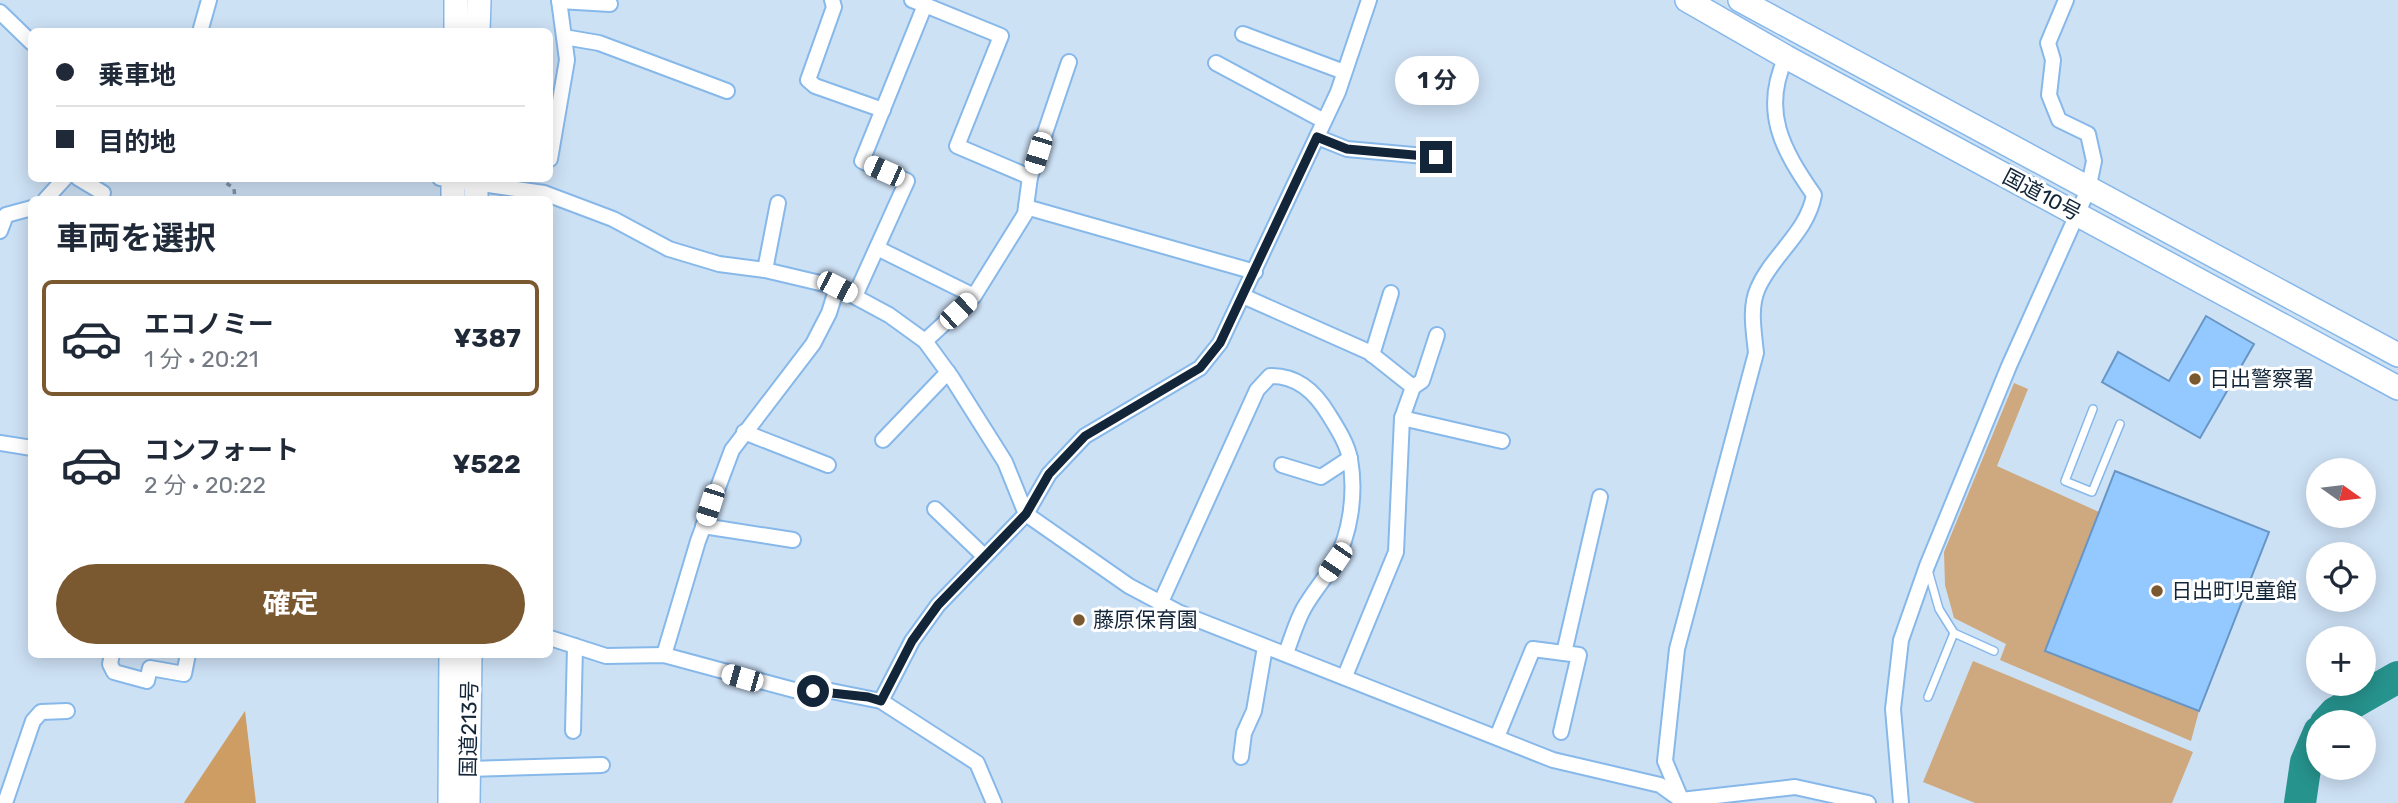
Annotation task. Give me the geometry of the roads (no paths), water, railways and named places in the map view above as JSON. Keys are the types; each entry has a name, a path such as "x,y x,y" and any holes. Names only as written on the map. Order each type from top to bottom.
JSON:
{"highway":[{"path":"456,0 456,28"},
{"path":"478,28 479,0"},
{"name":"国道10号","path":"1687,0 1786,57 2398,388"},
{"name":"国道10号","path":"1740,0 2398,355"},
{"name":"国道213号","path":"451,658 468,769 468,803"},
{"name":"国道213号","path":"450,803 451,658"}],"street":[{"path":"201,28 209,0"},
{"path":"832,0 834,8 808,80 815,86 883,110"},
{"path":"881,701 912,641 938,605 1026,514 1049,474 1085,436 1200,368 1220,343 1324,121 1370,0"},
{"path":"1901,803 1893,709 1901,640 1927,566 2088,190 2094,161 2088,134 2059,120 2049,95 2053,60 2048,43 2066,0"},
{"path":"553,142 567,60 559,1 610,5"},
{"path":"855,296 906,181 862,161 883,110 919,3 1001,37 957,146 1030,177"},
{"path":"0,12 28,39"},
{"path":"1243,34 1344,72"},
{"path":"564,37 599,43 727,91"},
{"path":"1681,801 1664,761 1677,649 1756,353 1752,321 1757,290 1777,258 1810,215 1814,195 1802,178 1774,120 1773,94 1786,57"},
{"path":"925,341 974,296 1024,214 1030,177 1069,62"},
{"path":"1216,63 1324,121"},
{"path":"1317,137 1347,149 1436,157"},
{"path":"49,196 61,182"},
{"path":"85,182 103,193"},
{"path":"461,186 544,190 613,219 669,249 719,264 765,270 837,287 855,296 925,341 1005,462 1026,514 1084,557 1160,604 1553,760 1660,785 1681,801 1796,787 1868,803"},
{"path":"765,270 778,203"},
{"path":"1026,207 1255,272"},
{"path":"0,230 6,215 28,209"},
{"path":"877,248 974,296"},
{"path":"664,655 703,526 732,450 813,344 829,313 837,287"},
{"path":"1372,355 1391,293"},
{"path":"1243,296 1372,355 1413,387"},
{"path":"1345,677 1396,552 1402,418 1413,387 1422,381 1437,335"},
{"path":"883,440 948,372"},
{"path":"1160,604 1257,390 1270,376 1281,376 1304,385 1324,407 1350,458 1352,500 1347,532 1335,562 1303,610 1286,653"},
{"path":"1402,418 1502,440"},
{"path":"744,432 828,465"},
{"path":"0,443 28,447"},
{"path":"1282,465 1321,477 1350,458"},
{"path":"1564,653 1600,497"},
{"path":"935,509 984,556"},
{"path":"703,526 793,540"},
{"path":"553,639 606,656 664,655 794,690 831,691 881,701 977,763 994,803"},
{"path":"573,731 575,646"},
{"path":"1241,757 1244,733 1254,711 1265,647"},
{"path":"1497,737 1534,649 1579,655 1561,732"},
{"path":"111,658 110,664 114,673 146,681 150,667 184,674 187,658"},
{"path":"5,803 33,721 41,712 67,710"},
{"path":"468,769 603,765"}],"lane":[{"path":"2093,409 2065,481 2092,492 2120,424"},
{"path":"1927,566 1939,609 1954,633 1994,651"},
{"path":"1928,697 1954,633"}],"waterway":[{"path":"2340,710 2398,677"},
{"path":"2300,803 2306,762"}],"place":[{"name":"日出警察署","path":"2195,379"},
{"name":"日出町児童館","path":"2157,591"},
{"name":"藤原保育園","path":"1079,620"}]}
